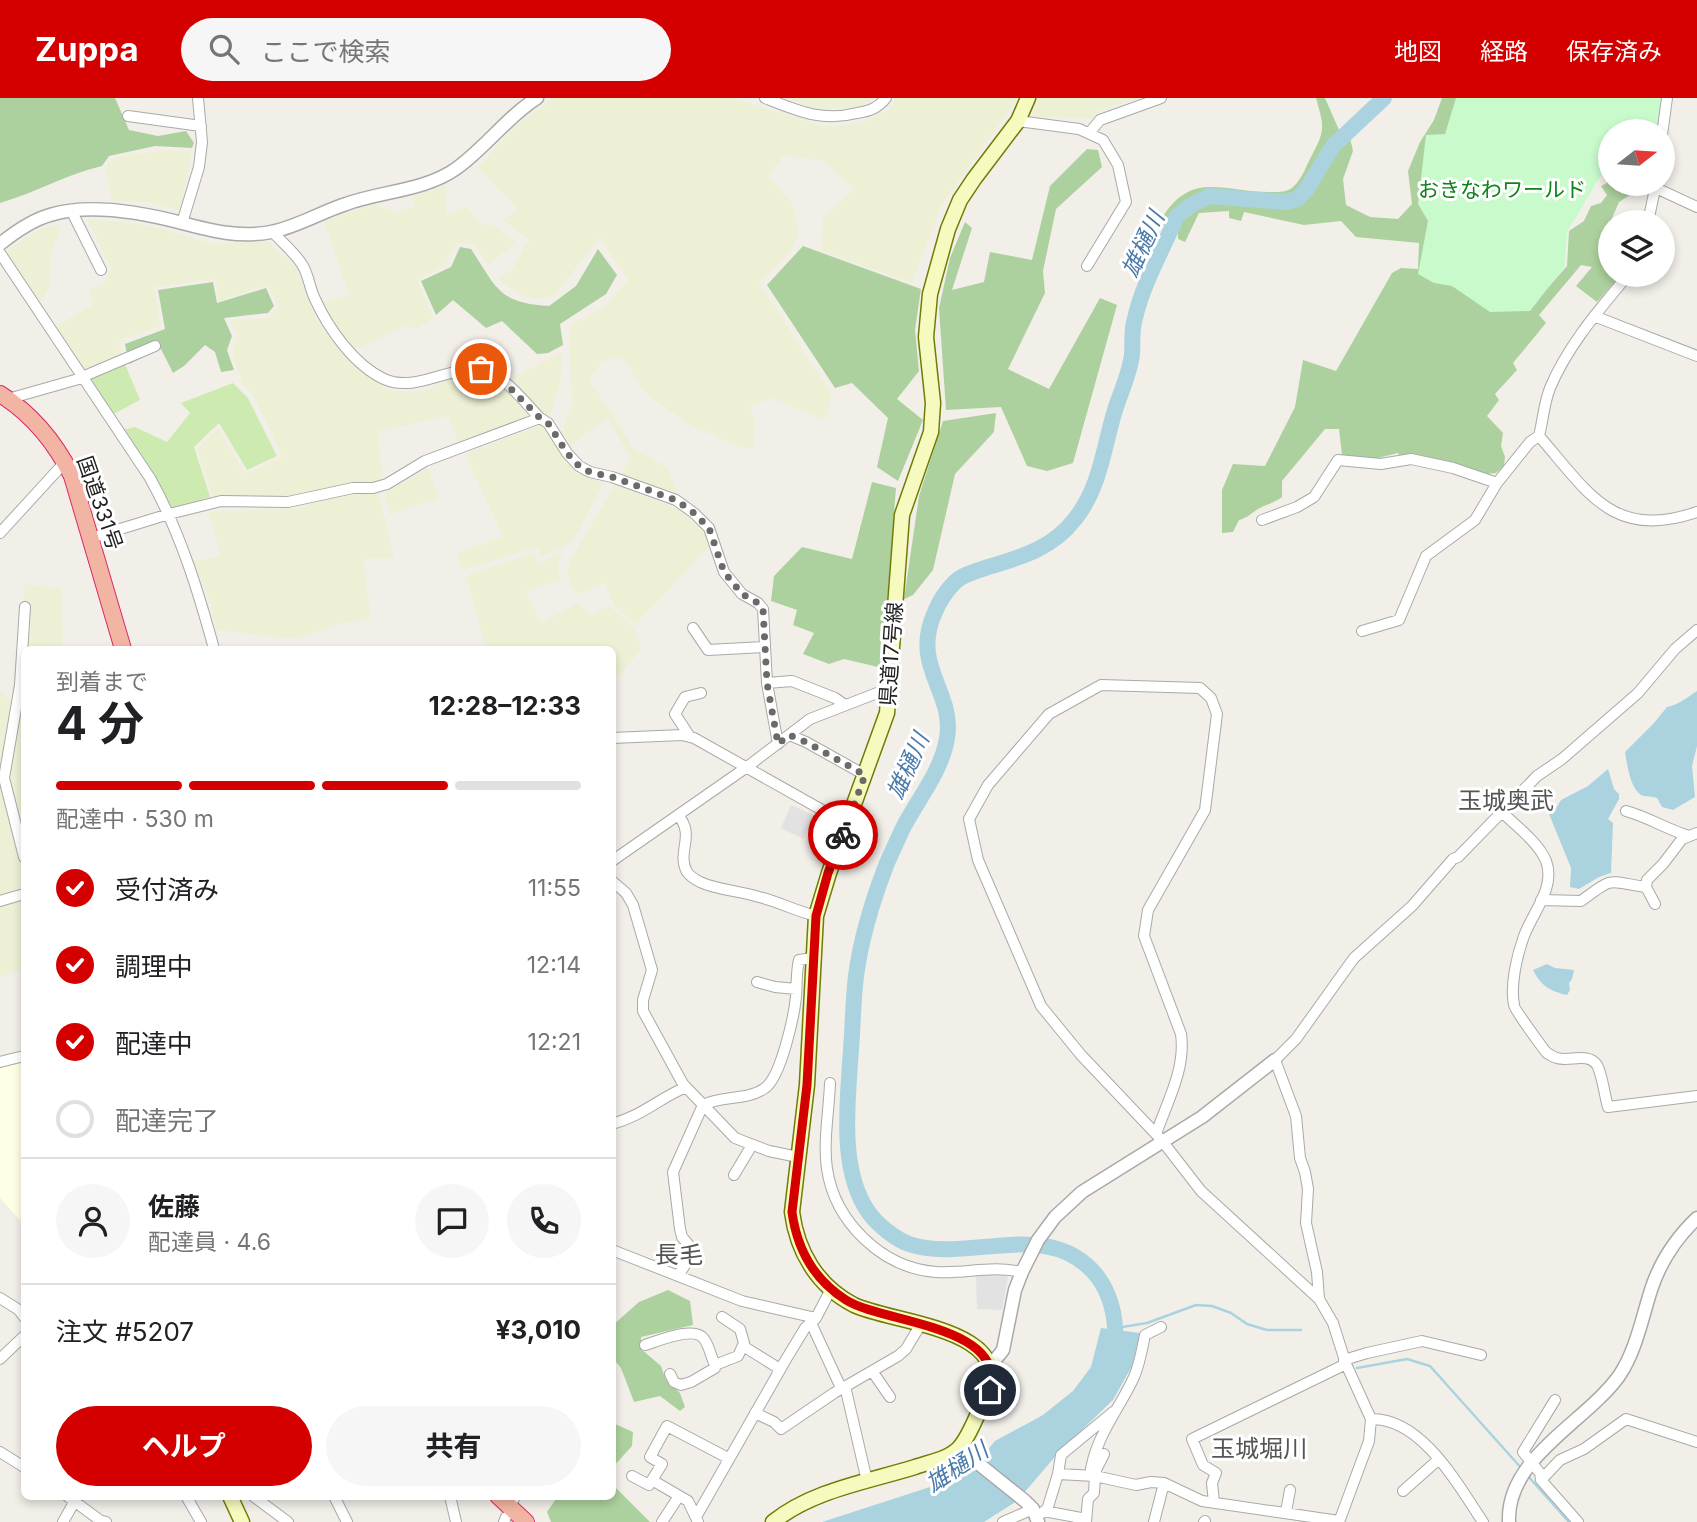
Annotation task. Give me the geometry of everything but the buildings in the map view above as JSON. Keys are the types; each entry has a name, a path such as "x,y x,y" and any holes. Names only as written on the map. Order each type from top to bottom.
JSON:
{"highway":[{"name":"国道331号","path":"4,396 42,429 72,475 122,646"},
{"path":"511,1500 526,1522"}],"main road":[{"name":"県道17号線","path":"988,1362 976,1347 941,1330 864,1309 831,1289 813,1270 801,1251 792,1212 807,1085 816,916 828,873 883,728 890,688 902,515 927,447 933,417 926,337 930,294 947,229 960,201 1018,121 1028,98"},
{"path":"773,1522 802,1503 826,1493 936,1460 959,1448 990,1390 992,1374 988,1362"},
{"path":"232,1500 239,1519"}],"street":[{"path":"182,223 199,167 202,142 198,98"},
{"path":"0,244 33,222 51,214 72,212 118,210 230,235 272,232 347,203 443,177 537,98"},
{"path":"765,98 830,118 870,110 880,106 886,98"},
{"path":"1090,132 1100,120 1161,98"},
{"path":"1664,119 1667,98"},
{"path":"128,116 201,126"},
{"path":"1018,121 1090,132 1103,140 1118,165 1126,202 1087,267"},
{"path":"1675,196 1697,207"},
{"path":"72,212 101,271"},
{"path":"272,232 303,266 328,326 370,370 386,380 403,383 465,369 481,369 499,377 548,423 567,453 579,466 676,500 709,528 724,572 742,594 763,609 767,683 778,744"},
{"path":"0,253 150,478 169,514 202,604 213,646"},
{"path":"1362,631 1399,620 1426,555 1475,520 1497,483 1530,442 1539,436 1550,389 1570,350 1618,287"},
{"path":"1594,316 1697,356"},
{"path":"4,396 82,377 155,346"},
{"path":"92,538 221,501 288,502 353,488 373,488 387,484 425,461 540,418"},
{"path":"1539,436 1599,503 1620,516 1652,520 1682,517 1697,512"},
{"path":"1262,520 1297,507 1314,497 1338,460 1381,464 1411,459 1454,468 1497,483"},
{"path":"0,533 65,461"},
{"path":"22,646 25,607"},
{"path":"693,628 708,650 764,647"},
{"path":"988,1362 995,1360 1003,1350 1015,1290 1022,1272 1038,1240 1055,1217 1082,1192 1159,1138 1202,1117 1275,1060 1296,1039 1354,958 1412,906 1452,859 1458,857 1537,776 1562,759 1639,693 1675,649 1697,630"},
{"path":"21,669 4,778 21,845"},
{"path":"767,683 792,681 835,698 845,705"},
{"path":"1058,1474 1093,1476 1136,1485 1164,1483 1202,1501 1287,1516 1339,1521 1369,1441 1371,1419 1345,1362 1332,1323 1319,1299 1201,1191 1159,1138 1081,1055 1041,1006 978,860 969,819 988,785 1049,714 1101,685 1200,688 1211,698 1217,715 1205,810 1148,910 1144,936 1181,1034 1183,1046 1182,1060 1159,1138"},
{"path":"616,858 747,767 810,719 890,688"},
{"path":"690,737 675,714 685,697 701,693"},
{"path":"789,735 865,775"},
{"path":"616,738 690,737 847,824"},
{"path":"1626,811 1647,817 1667,830 1693,835"},
{"path":"1503,813 1539,849 1550,878 1524,936 1513,992 1518,1017 1533,1032 1545,1052 1558,1059 1587,1058 1597,1065 1608,1107 1697,1096"},
{"path":"678,815 684,821 687,834 683,859 688,873 702,884 757,896 778,902 793,911 816,916"},
{"path":"1655,904 1646,887 1647,880 1682,839 1693,835"},
{"path":"1541,900 1581,901 1603,883 1614,880 1646,887"},
{"path":"616,884 626,893 633,905 652,970 642,1004 646,1018 685,1087 735,1138 798,1157"},
{"path":"0,901 21,895"},
{"path":"704,1105 744,1097 771,1083 780,1066 796,989 799,960 813,958"},
{"path":"757,982 775,988 796,989"},
{"path":"0,1062 21,1057"},
{"path":"1275,1060 1296,1116 1300,1158 1308,1189 1306,1223 1317,1272 1319,1299"},
{"path":"830,1083 828,1172 842,1211 860,1236 892,1259 918,1269 936,1272 1001,1268 1022,1272"},
{"path":"616,1123 639,1115 663,1096 685,1087"},
{"path":"678,1276 694,1251 682,1237 673,1172 704,1105"},
{"path":"734,1175 752,1145"},
{"path":"1509,1522 1508,1511 1517,1482 1529,1465 1592,1407 1620,1374 1630,1355 1661,1266 1684,1231 1697,1218"},
{"path":"616,1252 742,1301 813,1320"},
{"path":"697,1520 780,1369 831,1289"},
{"path":"0,1298 21,1313"},
{"path":"670,1374 674,1382 681,1385 738,1356 743,1346 740,1329 722,1317"},
{"path":"813,1320 843,1387 867,1481"},
{"path":"755,1413 774,1422 781,1429 906,1349 921,1324"},
{"path":"959,1448 1035,1512 1086,1520 1088,1499 1094,1493 1092,1462 1113,1412 1124,1397 1140,1362 1145,1335 1161,1327"},
{"path":"645,1345 685,1333 698,1334 704,1338 723,1379"},
{"path":"0,1359 21,1339"},
{"path":"1214,1502 1212,1483 1216,1473 1203,1465 1192,1439 1367,1353 1422,1341 1481,1355"},
{"path":"743,1346 780,1369"},
{"path":"872,1371 890,1397"},
{"path":"1555,1400 1523,1451 1529,1465 1540,1473 1541,1480 1578,1522"},
{"path":"1003,1522 1047,1510 1061,1454 1113,1412"},
{"path":"1371,1419 1396,1423 1419,1440 1452,1475 1483,1522"},
{"path":"1541,1480 1560,1460 1584,1449 1626,1419 1697,1442"},
{"path":"632,1476 649,1485 662,1464 650,1457 667,1426 729,1458"},
{"path":"0,1452 21,1465"},
{"path":"1093,1476 1104,1454"},
{"path":"1403,1492 1439,1459"},
{"path":"652,1480 688,1501 697,1520"},
{"path":"1154,1522 1164,1483"},
{"path":"1287,1516 1290,1490"},
{"path":"662,1522 679,1496"},
{"path":"63,1522 72,1500"},
{"path":"75,1500 100,1521 106,1522"},
{"path":"188,1500 201,1522"},
{"path":"239,1519 251,1500"},
{"path":"258,1500 288,1522"},
{"path":"336,1500 347,1522"},
{"path":"451,1500 456,1522"}],"shaded area":[{"path":"554,98 733,98 824,126 859,124 891,108 895,98 1018,98 941,206 912,283 822,251 823,217 854,189 823,161 784,155 768,176 793,204 798,235 788,255 759,282 832,395 825,420 772,398 750,407 755,424 753,450 736,446 687,423 645,393 622,356 601,362 589,380 632,448 667,467 677,493 621,476 630,457 608,418 569,446 561,433 572,403 569,326 607,305 628,280 600,238 553,297 528,298 497,280 513,268 529,240 503,220 517,209 478,167 516,125"},
{"path":"786,98 877,98 860,107 821,111"},
{"path":"1038,98 1139,98 1100,111 1091,119 1032,116"},
{"path":"162,150 192,151 180,211 148,202 112,201 106,168 108,162 115,158"},
{"path":"445,186 447,215 468,207 478,222 494,226 516,242 488,266 475,245 457,243 446,265 417,280 434,318 414,330 406,325 355,350 333,328 320,303 349,295 324,221 373,204 396,212 413,207 413,197"},
{"path":"88,220 128,222 213,244 268,242 296,267 317,321 344,356 388,391 423,391 462,374 480,372 496,382 534,417 458,445 449,416 378,431 382,481 272,498 213,498 197,449 218,428 245,474 281,457 255,399 243,385 232,352 238,335 230,320 269,318 279,308 268,285 219,301 216,279 154,287 161,326 118,341 122,354 83,369 54,327 93,305 88,289 102,286 111,269"},
{"path":"62,225 51,255 50,286 39,304 6,251 42,228"},
{"path":"562,352 561,380 550,416 545,416 511,378"},
{"path":"541,425 576,473 604,483 572,542 541,557 538,547 462,570 458,552 503,537 465,454"},
{"path":"428,468 439,498 390,514 384,494"},
{"path":"614,486 680,509 702,529 710,546 635,625 613,605 605,583 578,594 571,586 567,570"},
{"path":"351,493 379,494 394,558 363,559 371,618 338,624 294,639 216,630 210,600 193,562 221,555 208,512 296,508"},
{"path":"564,551 557,564 561,579 526,591 541,623 577,603 593,615 609,605 634,629 642,648 616,680 616,646 484,646 485,643 466,576 534,553 538,564"},
{"path":"24,584 61,589 61,646 22,646"},
{"path":"21,678 21,972 15,971 0,977 0,691 20,709"},
{"path":"791,805 814,815 803,839 781,828"},
{"path":"21,1062 21,1222 0,1198 0,1067"},
{"path":"976,1275 1008,1277 1002,1310 977,1309"}],"green space":[{"path":"0,98 115,98 129,130 158,136 186,131 194,143 192,148 155,146 109,156 102,166 0,203"},
{"path":"1316,98 1325,98 1339,130 1350,138 1353,151 1343,179 1346,205 1370,217 1398,219 1412,204 1408,171 1442,98 1516,98 1529,309 1567,266 1569,231 1584,221 1591,206 1601,203 1606,196 1628,196 1619,202 1616,210 1598,210 1598,287 1610,287 1597,302 1576,286 1592,267 1581,265 1539,315 1546,323 1513,363 1517,370 1495,394 1499,400 1487,416 1503,433 1501,446 1505,457 1504,466 1496,473 1486,474 1458,464 1400,457 1398,453 1374,459 1342,455 1339,429 1325,429 1282,481 1282,497 1239,520 1233,532 1222,533 1222,490 1233,464 1265,466 1295,407 1303,360 1336,371 1392,273 1401,268 1418,269 1419,243 1356,237 1341,221 1304,225 1244,212 1241,221 1229,218 1229,211 1199,213 1185,242 1178,239 1178,225 1191,201 1181,204 1165,225 1158,225 1170,207 1195,189 1208,187 1275,192 1293,187 1303,174 1319,142 1321,117"},
{"name":"おきなわワールド","path":"1456,98 1666,98 1663,119 1598,119 1598,180 1567,232 1565,266 1530,311 1490,312 1452,286 1434,283 1418,274 1428,221 1418,204 1426,135 1445,134"},
{"path":"1087,149 1098,150 1102,167 1056,209 1043,271 1045,293 1008,369 1049,389 1100,298 1117,305 1073,463 1047,471 1027,466 1001,407 946,410 939,308 950,258 965,222 972,228 952,290 984,282 990,252 1032,260 1050,186"},
{"path":"803,246 921,289 915,330 919,371 897,399 923,420 898,481 877,467 888,418 852,383 835,388 767,285"},
{"path":"460,247 471,249 501,291 509,297 532,304 549,306 576,286 598,249 617,275 606,294 560,324 563,345 548,353 537,354 502,321 486,328 453,300 436,315 421,281 451,267"},
{"path":"213,282 217,303 266,288 274,306 268,313 224,318 232,336 227,350 234,370 221,372 215,352 205,345 173,373 161,349 129,364 125,344 165,329 158,290"},
{"path":"125,364 140,400 112,415 90,379"},
{"path":"233,383 248,398 277,456 247,470 219,423 194,447 210,497 172,508 122,430 135,427 167,442 190,413 181,403"},
{"path":"996,413 994,432 955,474 933,570 913,595 904,599 919,496 943,421"},
{"path":"872,482 896,488 882,668 844,659 829,664 803,654 814,633 793,625 797,610 771,601 774,576 802,547 852,559"},
{"path":"668,1290 690,1301 693,1325 641,1337 641,1349 661,1366 666,1380 680,1393 685,1407 680,1411 660,1396 634,1402 616,1362 616,1322 639,1302"},
{"path":"616,1424 633,1432 632,1446 616,1464"},
{"path":"616,1488 650,1522 551,1522 547,1512 555,1500 616,1500"}],"water":[{"path":"1697,691 1697,746 1692,766 1695,797 1673,810 1662,807 1657,798 1643,796 1637,792 1625,752 1667,707 1679,703"},
{"path":"1608,769 1614,789 1619,794 1608,819 1613,823 1611,873 1579,889 1570,887 1571,868 1549,814 1553,813 1561,800 1588,786"},
{"path":"1547,964 1555,968 1574,970 1567,995 1547,987 1536,976 1533,970"},
{"path":"1101,1328 1140,1333 1132,1366 1113,1400 1060,1451 1017,1501 984,1522 822,1522 967,1475 995,1441 1043,1415 1073,1391 1091,1367"}],"waterway":[{"name":"雄樋川","path":"1115,1352 1114,1322 1107,1293 1097,1276 1078,1258 1056,1248 1032,1245 932,1249 904,1242 882,1227 869,1213 859,1196 853,1176 847,1134 854,994 861,947 887,863 902,830 935,774 947,738 945,706 927,648 935,612 958,579 1025,555 1047,544 1066,529 1083,507 1099,470 1115,409 1129,370 1133,327 1139,305 1177,216 1209,196 1286,202 1297,199 1306,190 1333,146 1384,98"},
{"path":"1116,1328 1147,1323 1196,1305 1212,1306 1231,1313 1247,1324 1267,1330 1301,1330"},
{"path":"1357,1368 1407,1359 1430,1366 1523,1470"},
{"path":"1527,1475 1569,1522"}],"way so far":[{"path":"481,369 499,377 548,423 567,453 579,466 676,500 709,528 724,572 742,594 763,609 767,683 778,744 789,735 865,775 843,835"}],"district":[{"name":"玉城奥武","path":"1506,800"},
{"name":"長毛","path":"679,1254"},
{"name":"玉城堀川","path":"1259,1448"}],"route":[{"path":"843,835 828,873 816,916 807,1085 792,1212 795,1233 801,1251 813,1270 844,1299 864,1309 941,1330 976,1347 985,1356 990,1367 990,1390"}]}
